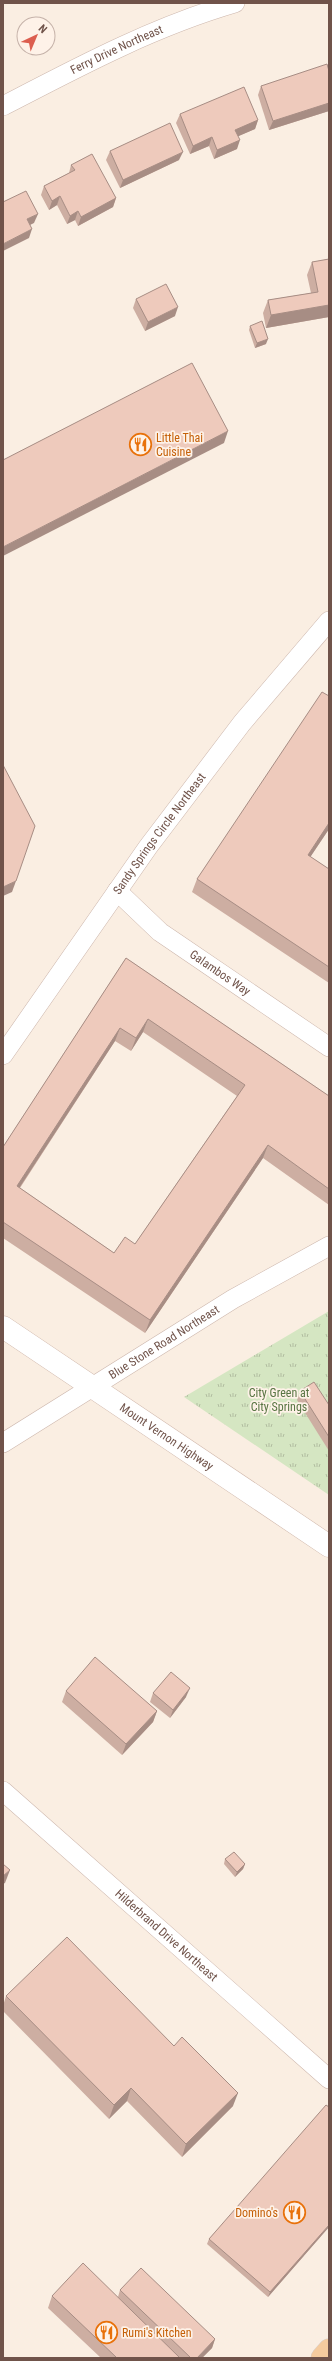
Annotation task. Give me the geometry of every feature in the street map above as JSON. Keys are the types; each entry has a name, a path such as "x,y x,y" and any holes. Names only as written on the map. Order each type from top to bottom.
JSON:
{"main road":[{"path":"322,2358 329,2350"}],"street":[{"name":"Ferry Drive Northeast","path":"3,106 96,58 198,14 235,3"},
{"name":"Sandy Springs Circle Northeast","path":"3,1055 117,891 242,723 329,621"},
{"name":"Galambos Way","path":"117,891 160,932 329,1047"},
{"name":"Blue Stone Road Northeast","path":"3,1443 233,1299 329,1246"},
{"name":"Mount Vernon Highway","path":"3,1327 329,1546"},
{"name":"Hilderbrand Drive Northeast","path":"3,1791 329,2079"}],"green space":[{"name":"City Green at City Springs","path":"329,1311 329,1495 184,1397"}],"building":[{"path":"327,64 329,71 329,103 273,121 261,86"},
{"path":"244,87 258,120 235,130 240,140 217,150 212,137 193,146 180,114"},
{"path":"170,123 183,152 123,180 110,151"},
{"path":"92,154 116,198 81,217 78,211 70,216 60,196 52,201 44,186 75,170 71,165"},
{"path":"26,191 38,214 27,219 32,229 3,244 3,202"},
{"path":"329,259 329,305 271,315 268,300 318,292 312,262"},
{"path":"166,284 178,307 148,322 136,299"},
{"path":"262,321 268,339 257,343 250,326"},
{"path":"192,363 228,431 3,547 3,460"},
{"path":"322,692 329,696 329,823 308,855 329,869 329,967 197,879"},
{"path":"3,765 35,826 16,881 3,887"},
{"path":"126,958 329,1096 329,1189 268,1145 150,1320 3,1222 3,1147","holes":["148,1019 245,1085 135,1244 125,1237 114,1253 17,1186 120,1028 136,1038"]},
{"path":"314,1382 329,1405 329,1437 300,1391"},
{"path":"95,1657 157,1711 126,1744 66,1691"},
{"path":"171,1672 190,1688 173,1710 153,1693"},
{"path":"234,1852 245,1864 237,1872 225,1859"},
{"path":"3,1864 10,1870 3,1876"},
{"path":"67,1937 174,2046 182,2037 238,2093 186,2144 131,2088 114,2105 6,1996"},
{"path":"326,2105 329,2107 329,2225 270,2292 209,2239"},
{"name":"Rumi's Kitchen","path":"83,2263 180,2358 117,2358 52,2296"},
{"path":"141,2268 215,2339 197,2358 191,2358 120,2290"}],"place":[{"name":"Little Thai Cuisine","path":"141,445"},
{"name":"Domino's","path":"294,2213"},
{"name":"Rumi's Kitchen","path":"106,2333"}]}
